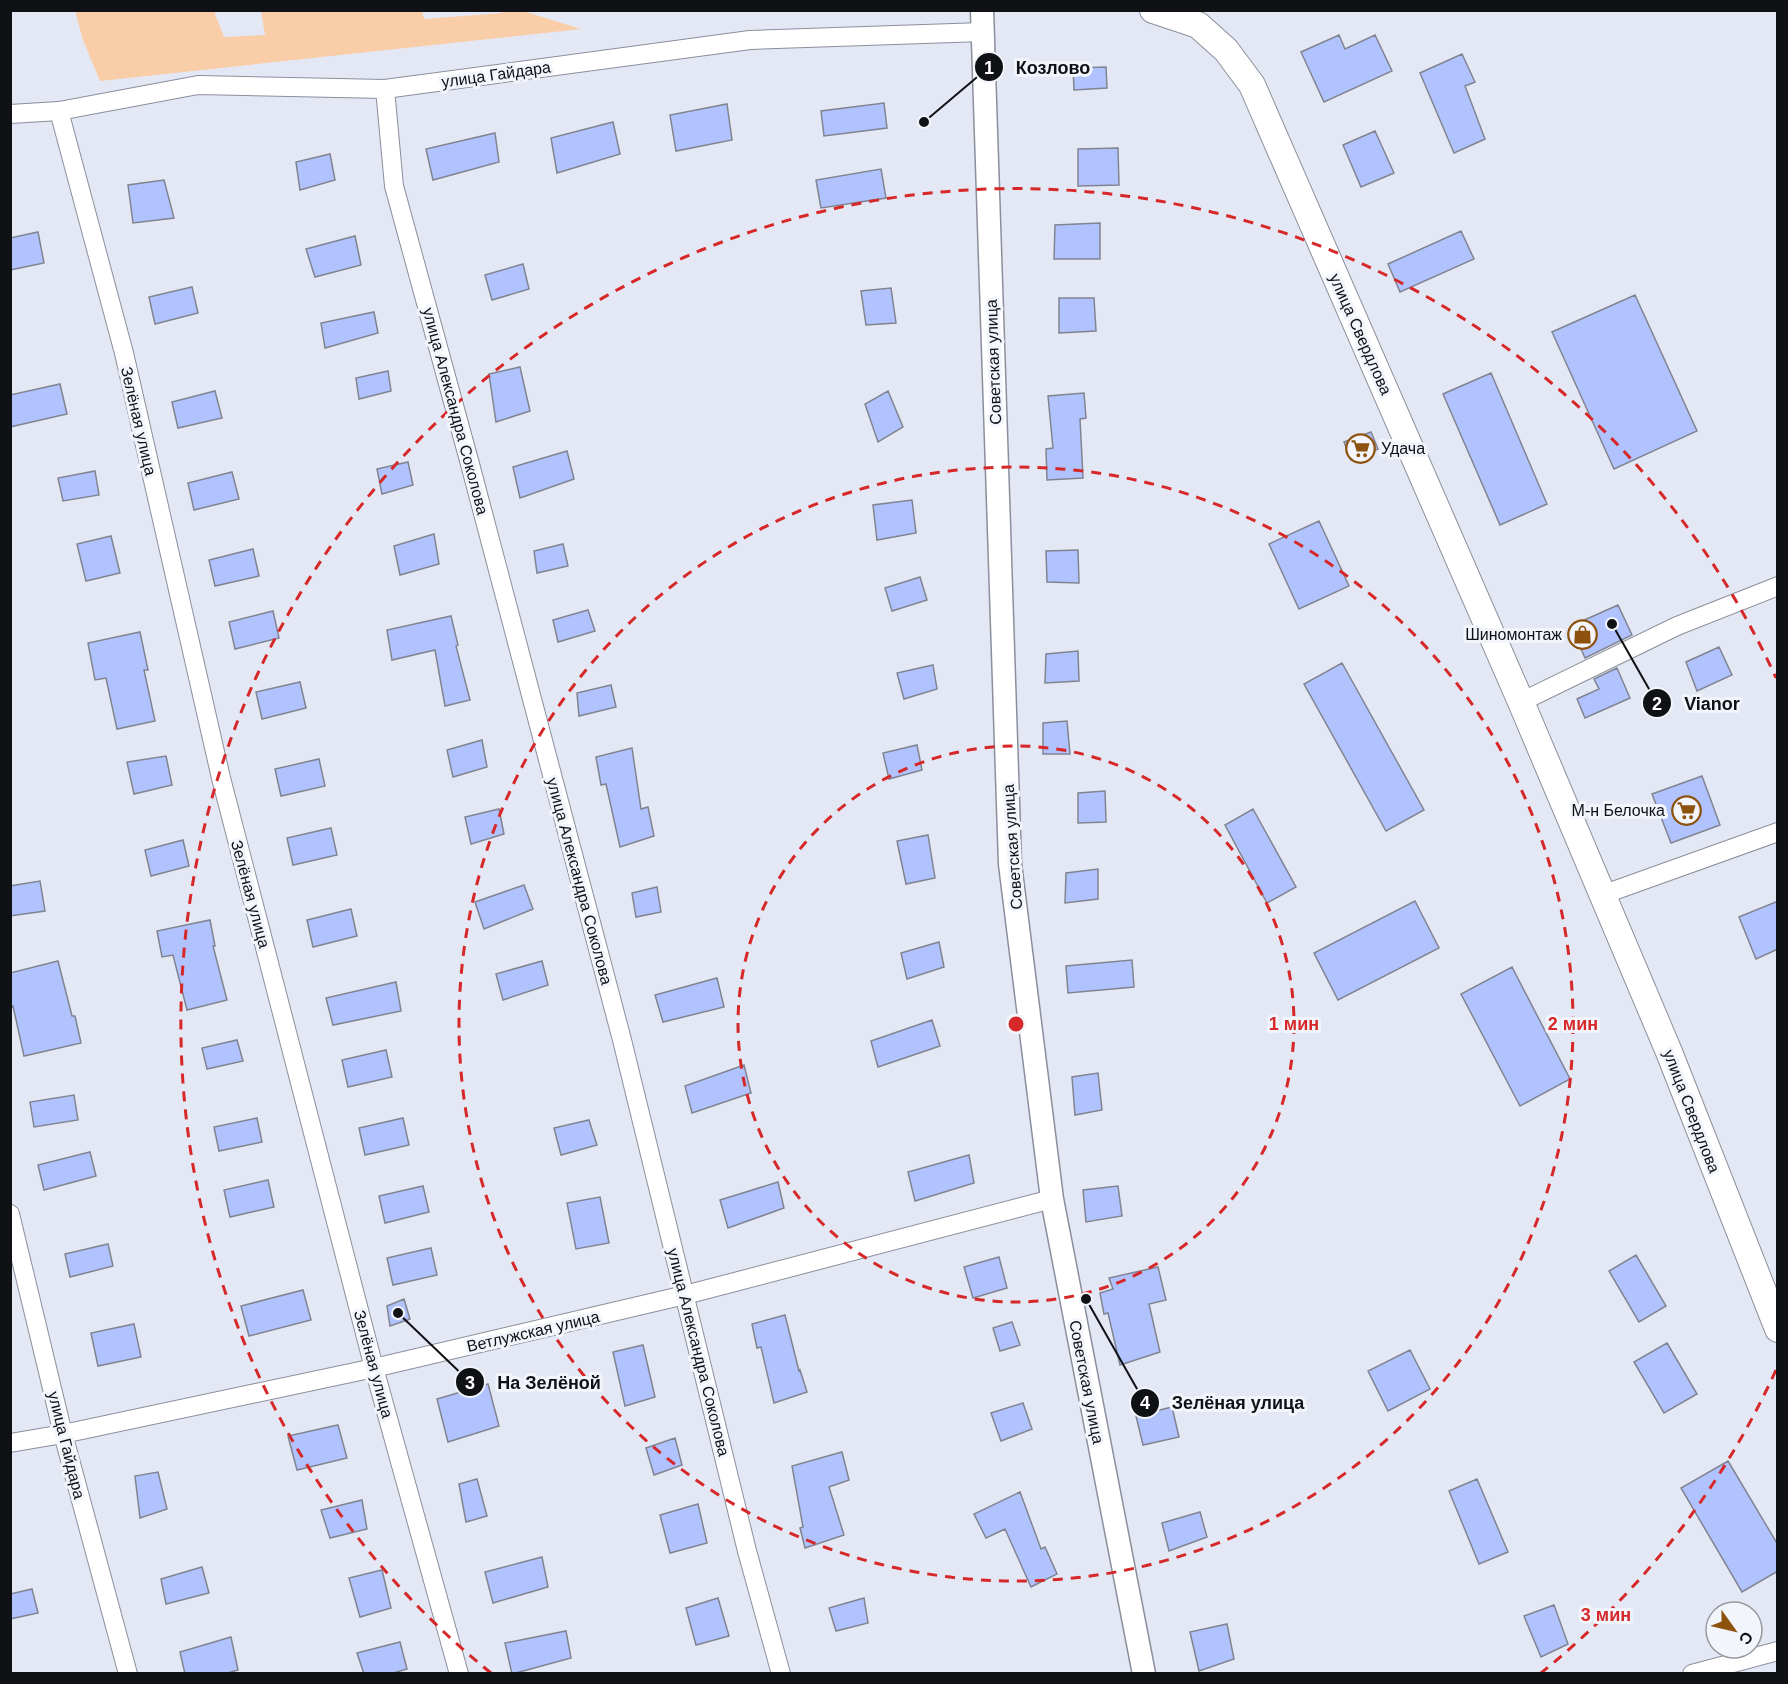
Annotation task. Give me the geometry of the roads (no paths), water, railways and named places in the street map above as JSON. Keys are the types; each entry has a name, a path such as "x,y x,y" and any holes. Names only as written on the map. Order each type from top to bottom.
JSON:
{"main road":[{"name":"улица Свердлова","path":"1153,10 1198,24 1226,50 1252,85 1521,702 1670,1052 1778,1329"}],"street":[{"name":"улица Гайдара","path":"10,114 59,111 198,85 386,88 750,40 983,21"},
{"name":"Советская улица","path":"983,21 1010,864 1052,1199 1144,1674"},
{"name":"улица Александра Соколова","path":"386,88 394,186 622,1040 747,1551 781,1674"},
{"name":"Зелёная улица","path":"59,111 124,353 221,778 374,1368 459,1674"},
{"path":"1521,702 1677,626 1778,586"},
{"path":"1602,895 1778,832"},
{"name":"Ветлужская улица","path":"10,1443 63,1434 374,1368 685,1295 1052,1199"},
{"name":"улица Гайдара","path":"10,1214 63,1434 128,1674"},
{"path":"1692,1674 1778,1651"}],"place":[{"name":"Козлово","path":"924,122"},
{"name":"Удача","path":"1360,448"},
{"name":"Vianor","path":"1612,624"},
{"name":"Шиномонтаж","path":"1583,634"},
{"name":"М-н Белочка","path":"1686,810"},
{"name":"Зелёная улица","path":"1086,1299"},
{"name":"На Зелёной","path":"398,1313"}]}
